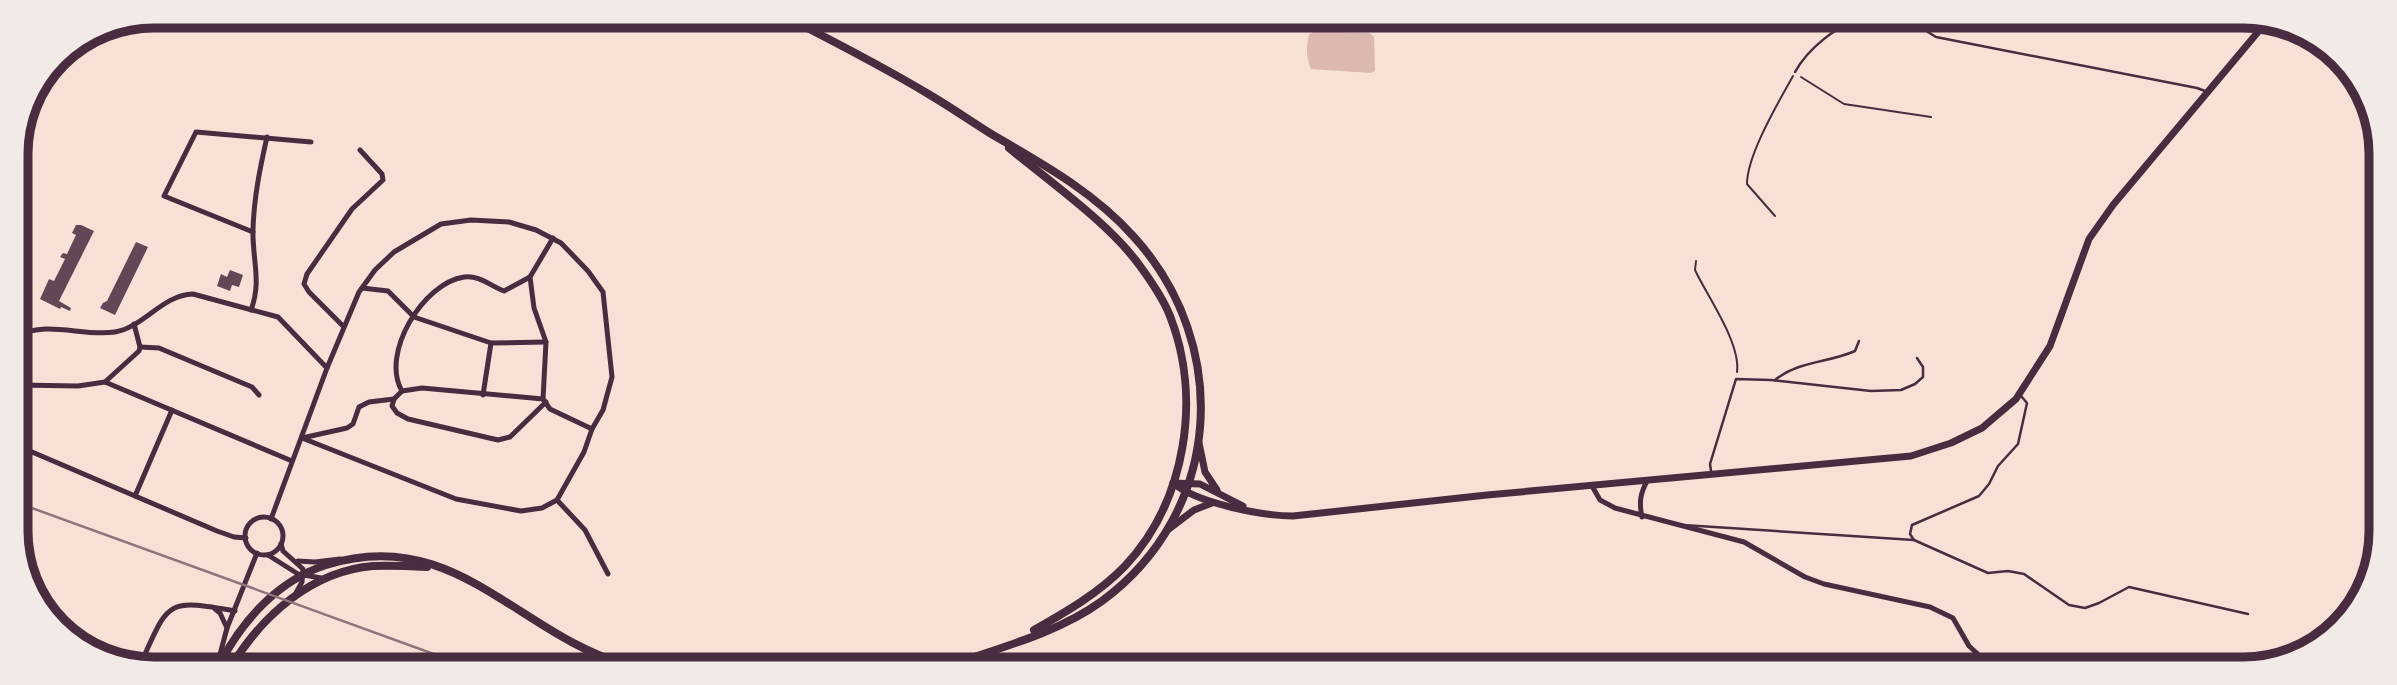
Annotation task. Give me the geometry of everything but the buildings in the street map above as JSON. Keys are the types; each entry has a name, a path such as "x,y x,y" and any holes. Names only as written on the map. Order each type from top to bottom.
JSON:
{"main road":[{"path":"807,28 885,69 1056,171 1100,205 1133,235 1154,261 1181,308 1196,353 1201,411 1198,440 1186,492 1166,532 1131,576 1102,601 1080,615 973,657"},
{"path":"992,134 1120,242 1138,263 1169,314 1184,370 1187,398 1183,446 1173,483 1156,523 1143,544 1125,566 1078,605 1010,644"},
{"path":"223,657 256,610 287,584 316,569 353,557 397,556 440,568 485,587 585,649 606,657"},
{"path":"237,657 252,635 270,616 301,590 330,577 372,566 440,568"}],"street":[{"path":"1173,483 1212,503 1272,515 1293,516 1911,456 1951,443 1982,428 2019,394 2050,346 2089,239 2113,205 2260,29"},
{"path":"253,232 164,195 197,132 311,142"},
{"path":"251,310 258,294 253,232 256,188 267,137"},
{"path":"343,326 304,284 307,274 352,209 383,180 382,174 360,150"},
{"path":"271,519 343,326 362,288 375,270 394,252 441,224 471,220 509,222 536,230 561,243 589,271 603,292 612,377 603,410 557,500 541,508 521,511 456,499 302,438"},
{"path":"402,391 396,382 396,352 414,317 427,299 446,284 462,277 476,277 504,291 530,277 553,239"},
{"path":"530,277 534,308 545,342 544,401 550,409 592,429"},
{"path":"362,288 388,291 414,317 491,343 545,342"},
{"path":"28,332 44,328 115,332 186,294 193,294 278,317 327,368"},
{"path":"105,382 137,354 140,347 134,324"},
{"path":"483,395 491,343"},
{"path":"140,347 152,346 170,353 253,387 258,395"},
{"path":"28,386 78,386 105,382 292,461"},
{"path":"422,387 544,401 510,437 498,440 408,419 397,413 392,406 394,399 402,391 422,387"},
{"path":"302,438 347,428 353,424 359,407 369,402 394,399"},
{"path":"135,496 172,410"},
{"path":"1198,440 1205,472 1220,493"},
{"path":"28,450 229,536 246,538"},
{"path":"1642,517 1639,506 1641,492 1647,481"},
{"path":"1173,483 1200,484 1249,510"},
{"path":"1592,486 1600,500 1615,508 1744,542 1805,577 1824,584 1917,604 1953,618 1969,646 1983,657"},
{"path":"557,500 585,530 608,574"},
{"path":"1166,532 1194,510 1212,503"},
{"path":"268,555 281,544 282,531 271,519 260,518 254,520 247,530 249,547 303,576 330,577"},
{"path":"281,544 284,551 302,566 301,590"},
{"path":"220,657 227,628 257,553"},
{"path":"295,560 315,562 353,557"},
{"path":"144,656 168,611 183,605 235,611"},
{"path":"212,607 220,613 227,628"}],"lane":[{"path":"1795,72 1805,55 1842,28"},
{"path":"1890,28 1909,32 1923,29 1936,37 2208,92"},
{"path":"1775,380 1784,372 1807,363 1841,357 1855,351 1859,341"},
{"path":"1712,475 1710,464 1736,379 1775,380 1871,391 1901,390 1923,377 1923,367 1917,358"},
{"path":"1914,540 1910,534 1912,526 1979,496 1998,466 2018,444 2027,403 2019,394"},
{"path":"1681,527 1684,524 1914,540 1988,573 2008,571 2024,574 2069,605 2085,608 2129,587 2248,614"}],"path":[{"path":"1775,216 1747,184 1747,173 1765,130 1795,72 1844,104 1931,117"},
{"path":"1696,261 1695,270 1722,317 1733,349 1738,368 1736,379"}],"shaded area":[{"path":"1314,31 1370,33 1374,37 1375,71 1371,73 1311,69 1307,48 1309,35"}],"railway":[{"path":"28,507 442,657"}]}
